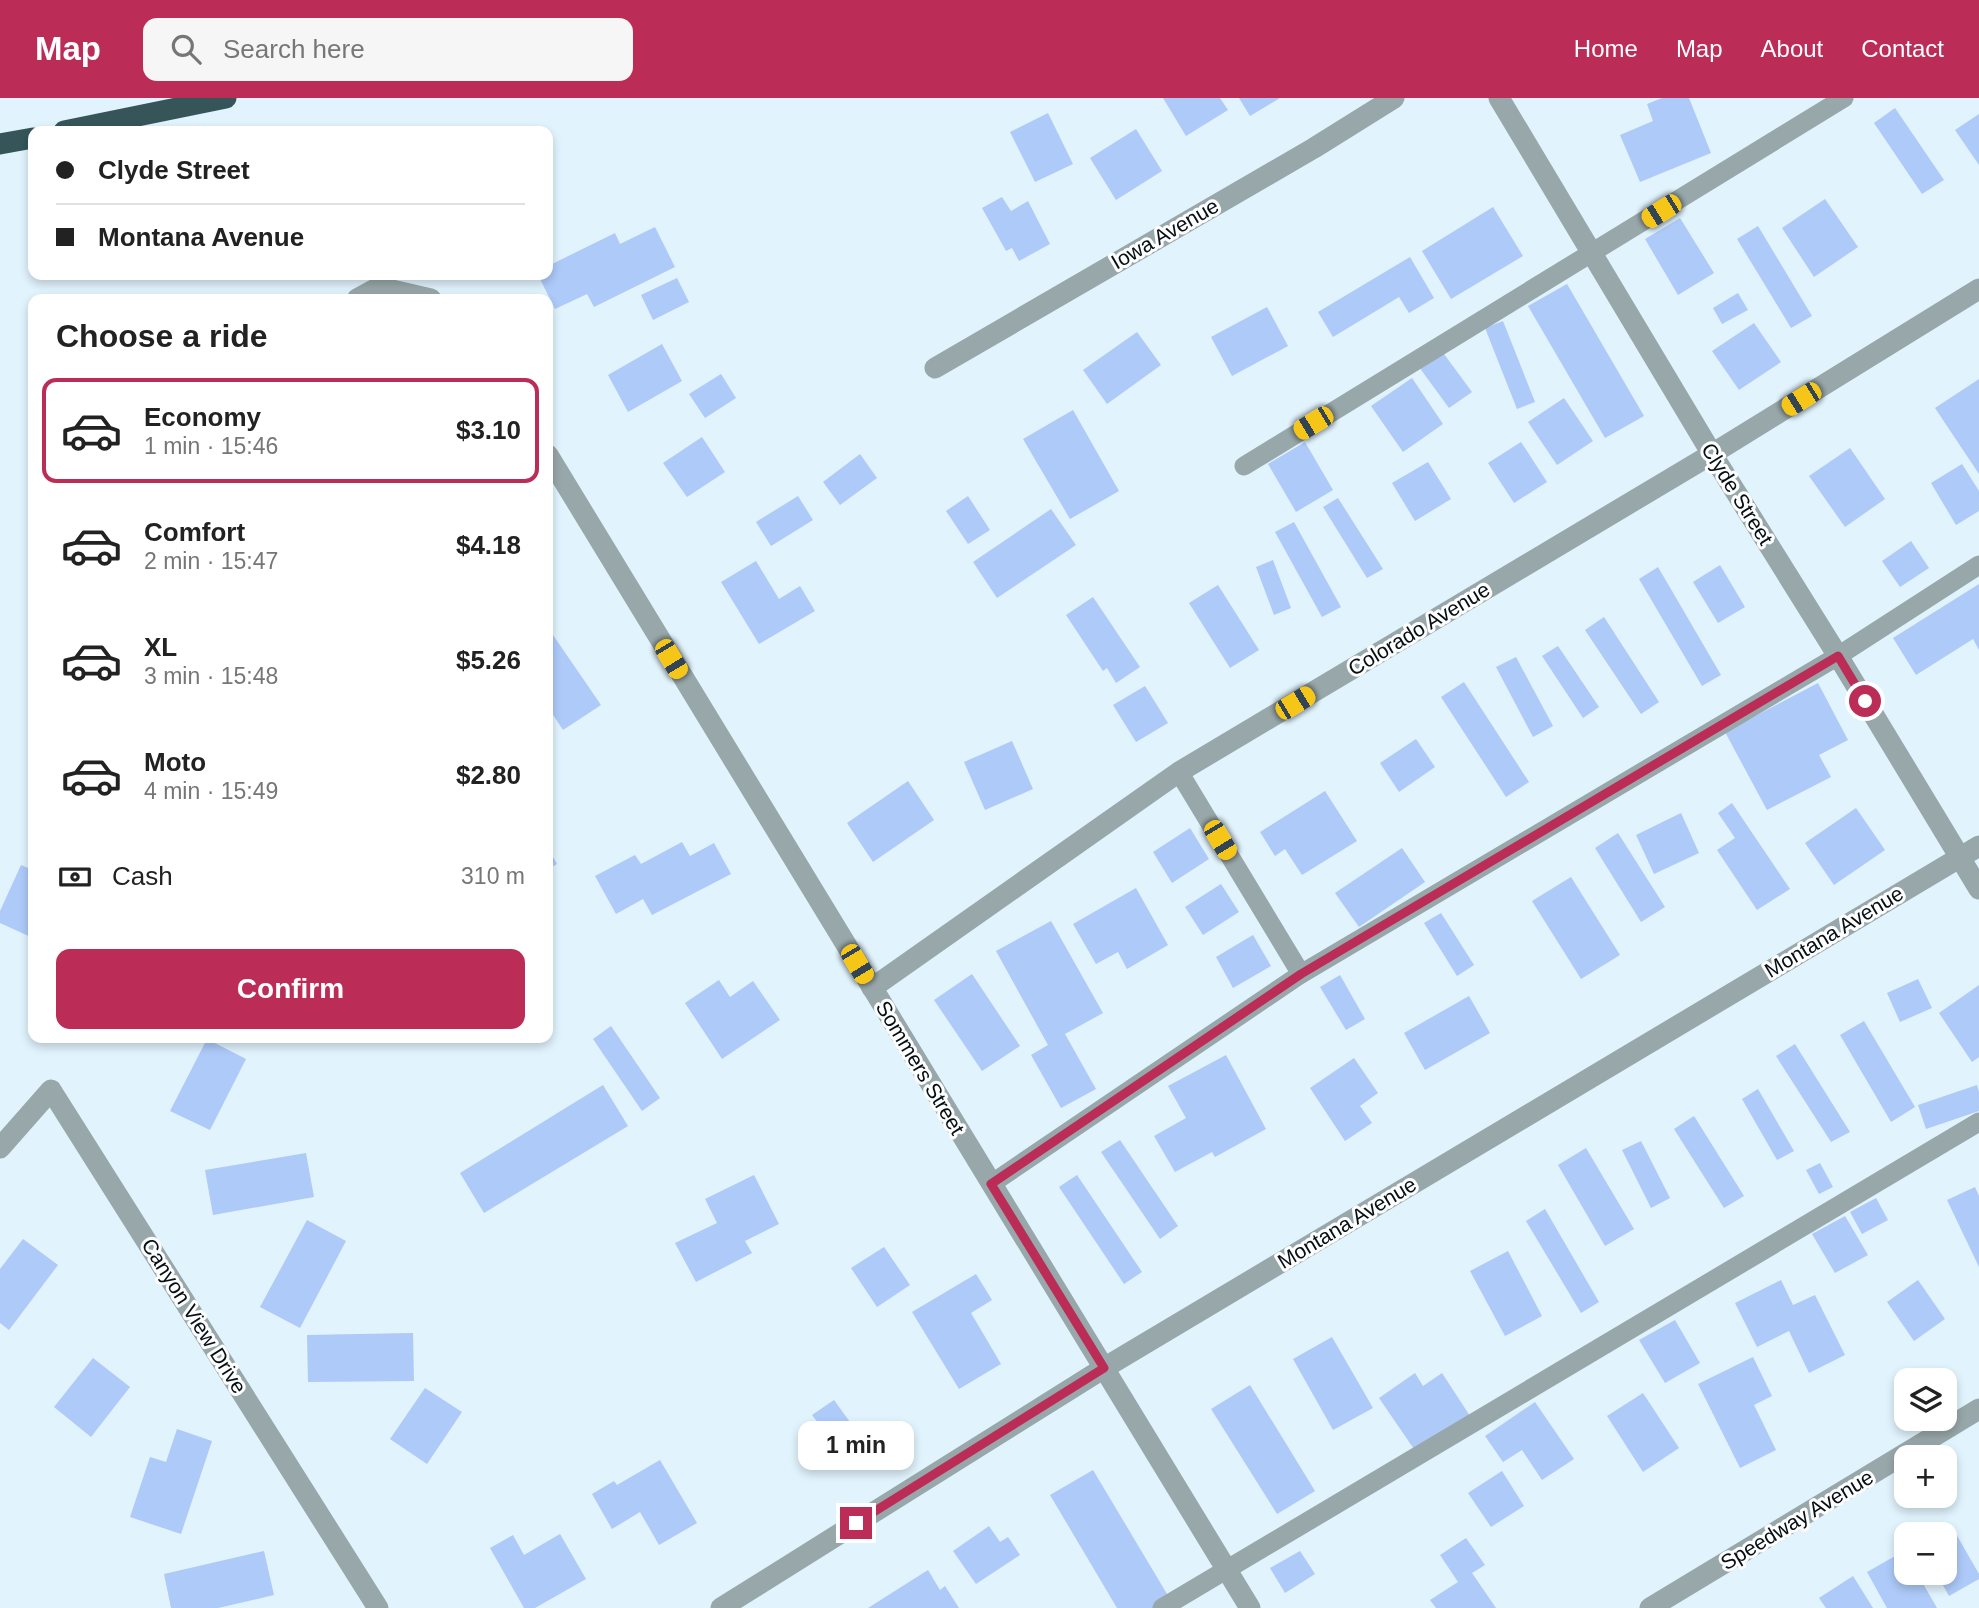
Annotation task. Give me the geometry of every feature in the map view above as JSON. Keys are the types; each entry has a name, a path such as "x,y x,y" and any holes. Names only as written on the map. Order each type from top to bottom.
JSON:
{"highway":[{"path":"89,126 226,98"},
{"path":"0,144 28,139"}],"street":[{"name":"Iowa Avenue","path":"935,368 1314,148 1394,98"},
{"name":"Clyde Street","path":"1499,98 1712,454 1979,889"},
{"path":"366,294 379,286 411,294"},
{"name":"Colorado Avenue","path":"872,988 1179,772 1712,454 1979,289"},
{"name":"Sommers Street","path":"553,463 1250,1608"},
{"name":"Montana Avenue","path":"721,1608 1104,1368 1979,846"},
{"name":"Canyon View Drive","path":"0,1148 51,1090 377,1608"},
{"name":"Speedway Avenue","path":"1650,1608 1979,1409"}],"lane":[{"path":"1244,466 1844,98"},
{"path":"991,1184 1301,974 1838,656 1979,565"},
{"path":"1179,772 1301,974"},
{"path":"1162,1608 1979,1122"}],"building":[{"path":"1163,98 1220,98 1228,110 1186,136"},
{"path":"1239,98 1280,98 1250,116"},
{"path":"1662,98 1689,98 1711,153 1640,182 1620,135 1653,121 1647,104"},
{"path":"1895,108 1944,180 1922,194 1874,123"},
{"path":"1048,113 1073,164 1035,182 1010,132"},
{"path":"1979,114 1979,165 1955,130"},
{"path":"1136,129 1162,171 1116,200 1090,158"},
{"path":"1002,197 1011,211 1028,201 1050,244 1019,261 1012,248 1006,251 982,208"},
{"path":"1825,199 1858,247 1814,277 1782,228"},
{"path":"1493,207 1523,256 1451,299 1422,251"},
{"path":"1680,218 1714,273 1678,295 1645,239"},
{"path":"1758,226 1812,316 1791,328 1737,239"},
{"path":"655,227 675,267 594,307 587,294 555,309 553,294 548,294 540,280 553,280 553,264 615,233 620,244"},
{"path":"1410,257 1434,298 1409,313 1399,297 1333,337 1318,312"},
{"path":"677,278 689,302 653,320 641,295"},
{"path":"1567,284 1644,416 1605,438 1528,306"},
{"path":"1738,293 1748,310 1722,324 1713,308"},
{"path":"1267,307 1288,346 1232,376 1211,337"},
{"path":"1503,321 1535,402 1517,409 1485,328"},
{"path":"1754,323 1781,362 1739,390 1712,351"},
{"path":"1137,332 1161,365 1107,404 1083,370"},
{"path":"662,344 682,381 628,412 608,375"},
{"path":"1441,350 1472,392 1449,408 1419,367"},
{"path":"721,374 736,398 705,418 689,394"},
{"path":"1412,378 1443,424 1403,452 1371,406"},
{"path":"1979,379 1979,474 1935,408"},
{"path":"1564,398 1593,441 1557,465 1528,422"},
{"path":"1073,410 1119,491 1070,519 1023,439"},
{"path":"702,437 725,472 687,497 663,463"},
{"path":"1305,442 1333,490 1296,512 1268,464"},
{"path":"1521,442 1547,482 1514,503 1488,463"},
{"path":"1850,448 1885,499 1845,527 1809,476"},
{"path":"860,454 877,478 840,505 823,482"},
{"path":"1428,462 1451,499 1415,521 1392,483"},
{"path":"1962,464 1979,491 1979,511 1956,525 1931,483"},
{"path":"798,496 813,520 771,546 756,522"},
{"path":"968,496 990,530 968,544 946,511"},
{"path":"1338,498 1383,569 1367,578 1323,507"},
{"path":"1051,509 1076,545 997,598 973,562"},
{"path":"1294,522 1341,607 1322,617 1275,532"},
{"path":"1911,541 1929,568 1900,587 1882,561"},
{"path":"1273,560 1291,608 1274,615 1256,567"},
{"path":"756,561 779,599 800,586 815,611 759,644 721,582"},
{"path":"1720,565 1745,607 1718,623 1693,582"},
{"path":"1658,567 1721,675 1702,686 1639,579"},
{"path":"1979,584 1979,650 1973,639 1916,675 1893,638"},
{"path":"1218,585 1259,650 1230,668 1189,603"},
{"path":"1093,597 1140,667 1116,683 1107,668 1103,671 1066,615"},
{"path":"1604,617 1659,702 1641,714 1585,630"},
{"path":"553,635 601,705 563,730 553,715"},
{"path":"1558,646 1599,707 1583,718 1542,656"},
{"path":"1516,657 1553,726 1533,737 1496,667"},
{"path":"1464,682 1529,782 1506,797 1441,697"},
{"path":"1818,683 1848,740 1819,755 1831,777 1767,810 1725,732"},
{"path":"1145,686 1168,723 1136,742 1113,705"},
{"path":"1416,739 1435,767 1399,792 1380,763"},
{"path":"1012,741 1033,789 985,810 964,762"},
{"path":"908,781 934,820 873,862 847,823"},
{"path":"1325,791 1357,841 1302,875 1285,849 1275,856 1260,832"},
{"path":"1732,803 1790,889 1757,910 1717,850 1735,838 1718,813"},
{"path":"1856,808 1885,850 1834,885 1805,843"},
{"path":"1681,813 1699,853 1654,874 1636,835"},
{"path":"1190,828 1209,859 1172,883 1153,852"},
{"path":"1618,833 1665,907 1641,922 1595,848"},
{"path":"682,842 690,856 714,843 731,874 652,915 643,899 616,914 595,876 635,855 641,864"},
{"path":"1402,848 1425,882 1359,927 1335,893"},
{"path":"21,865 28,868 28,936 0,923 0,911"},
{"path":"1571,877 1620,955 1581,979 1532,901"},
{"path":"1221,884 1239,912 1203,935 1185,907"},
{"path":"1136,888 1168,945 1127,969 1118,952 1096,964 1073,924"},
{"path":"1441,913 1474,965 1457,976 1424,923"},
{"path":"1051,921 1103,1013 1065,1034 1096,1089 1061,1108 1031,1055 1048,1045 996,951"},
{"path":"1253,935 1271,966 1233,988 1216,957"},
{"path":"972,974 1020,1046 982,1071 934,1000"},
{"path":"1340,975 1365,1019 1346,1030 1320,987"},
{"path":"1918,979 1932,1008 1900,1022 1887,993"},
{"path":"719,980 730,997 753,981 780,1020 722,1059 685,1003"},
{"path":"1979,985 1979,1057 1972,1062 1939,1013"},
{"path":"1469,996 1490,1033 1425,1070 1404,1033"},
{"path":"1864,1021 1915,1107 1891,1122 1840,1035"},
{"path":"611,1026 660,1098 642,1111 593,1039"},
{"path":"205,1043 215,1043 246,1059 210,1130 170,1111"},
{"path":"1795,1044 1850,1132 1831,1142 1776,1056"},
{"path":"1226,1055 1266,1129 1215,1157 1212,1152 1175,1172 1154,1136 1186,1118 1168,1086"},
{"path":"1354,1058 1378,1093 1360,1106 1372,1123 1345,1141 1310,1088"},
{"path":"603,1085 628,1126 484,1213 460,1173"},
{"path":"1977,1085 1979,1111 1926,1129 1918,1105"},
{"path":"1758,1089 1794,1151 1777,1160 1742,1099"},
{"path":"1694,1116 1744,1196 1724,1208 1674,1129"},
{"path":"1120,1140 1178,1226 1160,1239 1101,1152"},
{"path":"1641,1141 1670,1198 1651,1208 1622,1150"},
{"path":"1586,1148 1634,1229 1605,1246 1558,1165"},
{"path":"306,1153 314,1197 213,1215 205,1170"},
{"path":"1820,1163 1833,1187 1819,1194 1806,1170"},
{"path":"754,1175 779,1224 745,1241 752,1253 696,1282 675,1243 717,1223 705,1199"},
{"path":"1077,1175 1142,1272 1124,1284 1059,1187"},
{"path":"1975,1187 1979,1196 1979,1267 1947,1200"},
{"path":"1876,1198 1888,1220 1862,1234 1850,1212"},
{"path":"1545,1209 1599,1302 1581,1313 1526,1221"},
{"path":"1845,1216 1868,1255 1835,1273 1812,1234"},
{"path":"307,1220 346,1241 300,1328 260,1307"},
{"path":"23,1239 58,1265 9,1330 0,1323 0,1269"},
{"path":"884,1247 910,1285 877,1307 851,1268"},
{"path":"1508,1251 1542,1316 1505,1336 1470,1271"},
{"path":"976,1274 992,1300 971,1313 1001,1364 959,1389 912,1312"},
{"path":"1781,1280 1793,1305 1815,1295 1845,1355 1809,1373 1789,1331 1757,1347 1735,1303"},
{"path":"1918,1280 1945,1319 1914,1341 1887,1302"},
{"path":"1675,1320 1700,1363 1665,1383 1639,1340"},
{"path":"413,1333 414,1381 308,1382 307,1335"},
{"path":"1332,1337 1373,1408 1333,1430 1293,1359"},
{"path":"1753,1357 1772,1396 1754,1405 1776,1450 1740,1468 1698,1384"},
{"path":"93,1358 130,1387 91,1437 54,1407"},
{"path":"1415,1373 1423,1386 1442,1373 1470,1416 1416,1452 1379,1398"},
{"path":"1250,1385 1315,1491 1277,1514 1211,1409"},
{"path":"425,1388 462,1412 427,1464 390,1439"},
{"path":"1643,1393 1679,1448 1643,1472 1607,1416"},
{"path":"834,1400 855,1429 834,1444 812,1415"},
{"path":"1535,1402 1574,1459 1542,1480 1522,1450 1503,1462 1485,1436"},
{"path":"177,1429 212,1441 181,1534 130,1517 150,1457 166,1462"},
{"path":"660,1460 697,1523 659,1545 640,1512 612,1529 592,1494 614,1481 617,1485"},
{"path":"1093,1470 1170,1599 1155,1608 1117,1608 1050,1495"},
{"path":"1502,1471 1524,1506 1491,1527 1468,1493"},
{"path":"989,1526 1000,1542 1008,1537 1020,1555 976,1584 953,1551"},
{"path":"560,1534 586,1579 535,1608 524,1608 490,1548 513,1535 524,1555"},
{"path":"1957,1536 1979,1574 1979,1579 1949,1596 1943,1585 1957,1585"},
{"path":"1466,1538 1485,1565 1472,1573 1496,1608 1436,1608 1430,1600 1458,1582 1440,1555"},
{"path":"264,1551 274,1595 218,1608 171,1608 164,1574"},
{"path":"1300,1551 1315,1574 1285,1593 1270,1568"},
{"path":"1894,1557 1894,1585 1924,1585 1937,1608 1887,1608 1867,1572"},
{"path":"928,1570 940,1590 945,1586 959,1608 868,1608"},
{"path":"1853,1576 1873,1608 1826,1608 1819,1598"}],"route":[{"path":"856,1523 1104,1368 991,1184 1301,974 1838,656 1865,701"}]}
